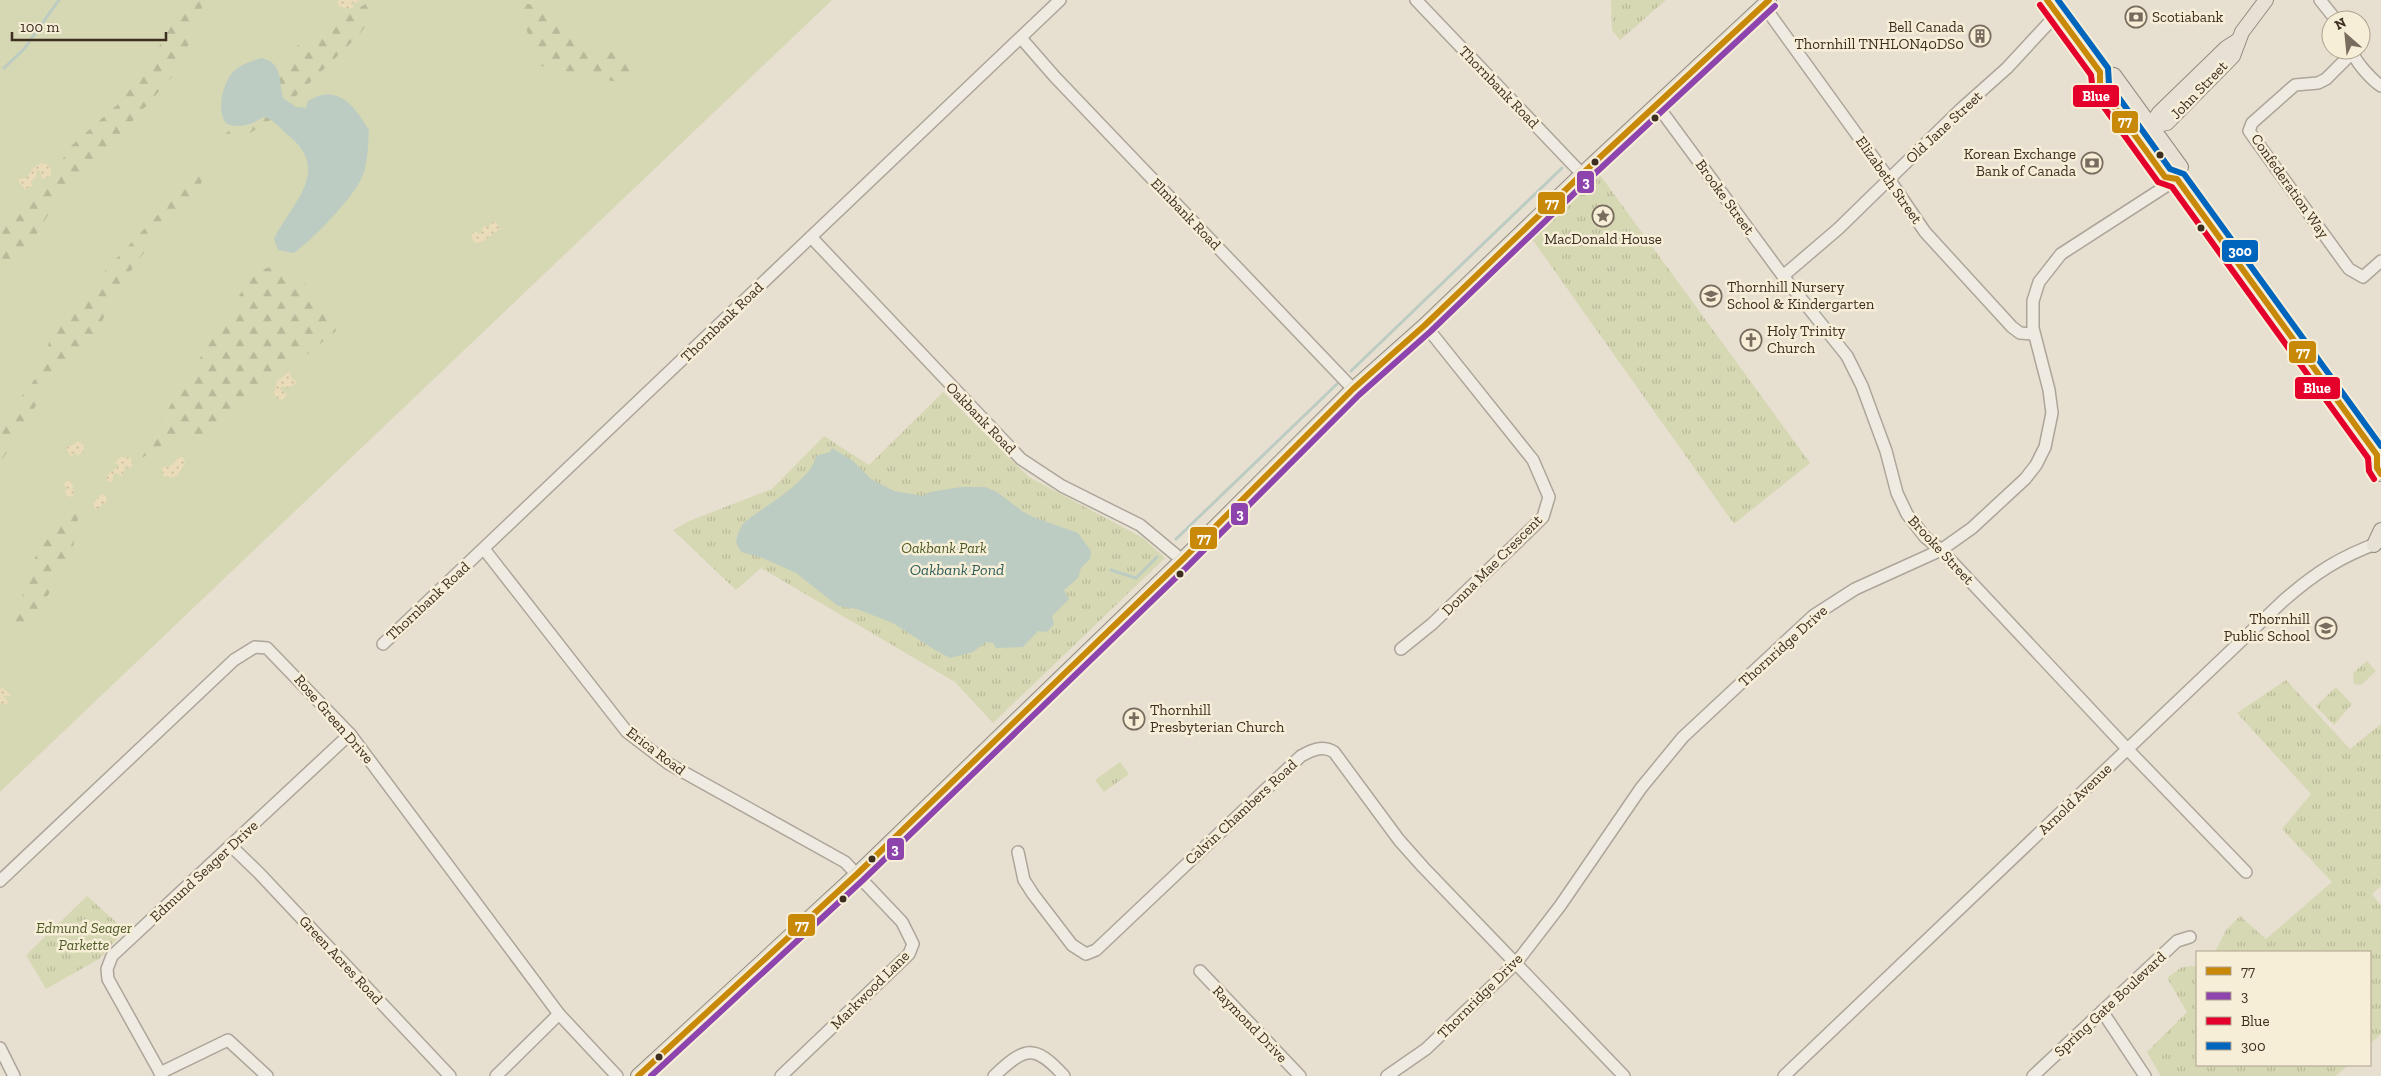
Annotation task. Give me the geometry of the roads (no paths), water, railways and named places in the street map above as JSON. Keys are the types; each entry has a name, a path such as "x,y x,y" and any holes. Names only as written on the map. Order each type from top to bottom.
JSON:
{"main road":[{"path":"2047,0 2100,72 2100,87 2137,139 2165,177 2177,179 2379,456 2377,468 2381,474"},
{"name":"John Street","path":"2137,139 2151,126 2166,123 2232,56 2237,42 2266,0"},
{"path":"638,1076 858,874 1182,560 1353,389 1425,325 1582,174 1766,3"},
{"path":"2100,72 2114,75 2181,167 2177,179"},
{"path":"2377,544 2381,530"}],"street":[{"name":"Thornbank Road","path":"383,644 1060,0"},
{"name":"Thornbank Road","path":"1416,0 1582,174"},
{"path":"2320,0 2328,10"},
{"name":"Elizabeth Street","path":"1766,3 1925,232 1988,302 2020,333 2033,334"},
{"name":"Old Jane Street","path":"1783,276 1838,228 1961,109 2007,68 2057,14"},
{"name":"Elmbank Road","path":"1021,38 1055,77 1353,389"},
{"name":"Confederation Way","path":"2344,60 2326,78 2318,83 2295,85 2252,123 2249,131 2348,269 2363,277 2381,261"},
{"name":"Confederation Way","path":"2359,60 2381,86"},
{"name":"Brooke Street","path":"1657,105 1783,276 1847,356 1862,386 1886,450 1897,493 1907,514 1925,538 1941,550 2127,749 2246,872"},
{"name":"Thornridge Drive","path":"1387,1076 1426,1049 1516,963 1560,906 1651,775 1683,737 1813,616 1832,602 1941,550 1972,528 2019,485 2036,465 2045,447 2052,413 2049,390 2033,334 2033,301 2039,282 2051,264 2075,244 2177,179"},
{"name":"Oakbank Road","path":"811,237 1021,458 1062,486 1140,525 1182,560"},
{"name":"Donna Mae Crescent","path":"1401,649 1432,624 1544,517 1549,497 1533,460 1425,325"},
{"name":"Arnold Avenue","path":"1784,1076 2312,575 2348,556 2377,544"},
{"name":"Erica Road","path":"484,549 627,732 668,764 837,858 858,874"},
{"name":"Rose Green Drive","path":"0,881 196,694 240,656 255,647 267,648 279,657 350,734 559,1014 618,1076"},
{"name":"Edmund Seager Drive","path":"161,1074 108,979 107,969 112,956 350,734"},
{"name":"Calvin Chambers Road","path":"1018,852 1024,880 1072,945 1078,951 1086,954 1096,950 1301,756 1312,750 1328,748 1334,752 1399,840 1516,963"},
{"name":"Green Acres Road","path":"231,846 259,873 450,1076"},
{"name":"Markwood Lane","path":"782,1076 909,954 913,944 902,922 858,874"},
{"name":"Spring Gate Boulevard","path":"2033,1076 2177,941 2190,937"},
{"path":"1516,963 1624,1076"},
{"name":"Raymond Drive","path":"1200,971 1300,1076"},
{"path":"2102,1010 2144,1076"},
{"path":"496,1076 559,1014"},
{"path":"161,1074 228,1040 266,1076"},
{"path":"0,1048 14,1076"},
{"path":"994,1076 1011,1060 1027,1052 1044,1056 1064,1076"}],"water":[{"path":"261,58 268,60 277,68 283,98 296,107 306,108 308,101 318,96 328,94 336,96 344,99 351,105 369,130 368,151 360,182 334,216 294,253 278,250 274,239 298,200 308,174 307,161 301,148 268,118 264,117 246,125 236,126 227,124 223,119 221,104 227,80 236,69"},
{"name":"Oakbank Pond","path":"832,448 853,461 871,479 894,491 923,496 930,492 961,487 985,487 997,492 1033,517 1078,533 1091,551 1090,559 1081,568 1078,578 1064,590 1069,599 1052,616 1054,624 1047,632 1038,631 1023,647 996,648 993,643 986,642 973,652 950,658 893,623 857,609 838,606 796,573 763,558 741,552 736,542 739,531 744,523 797,483 813,465 816,456 830,452"}],"waterway":[{"path":"4,68 24,49 59,0"},
{"path":"1351,371 1562,168"},
{"path":"1176,539 1337,384"},
{"path":"1111,570 1136,578 1157,557"}],"place":[{"name":"Scotiabank","path":"2136,17"},
{"name":"Bell Canada Thornhill TNHLON40DS0","path":"1980,36"},
{"name":"Korean Exchange Bank of Canada","path":"2092,163"},
{"name":"MacDonald House","path":"1603,216"},
{"name":"Thornhill Nursery School & Kindergarten","path":"1711,296"},
{"name":"Holy Trinity Church","path":"1751,340"},
{"name":"Thornhill Public School","path":"2326,628"},
{"name":"Thornhill Presbyterian Church","path":"1134,719"}],"park label":[{"name":"Oakbank Park","path":"944,548"},
{"name":"Edmund Seager Parkette","path":"84,936"}]}
